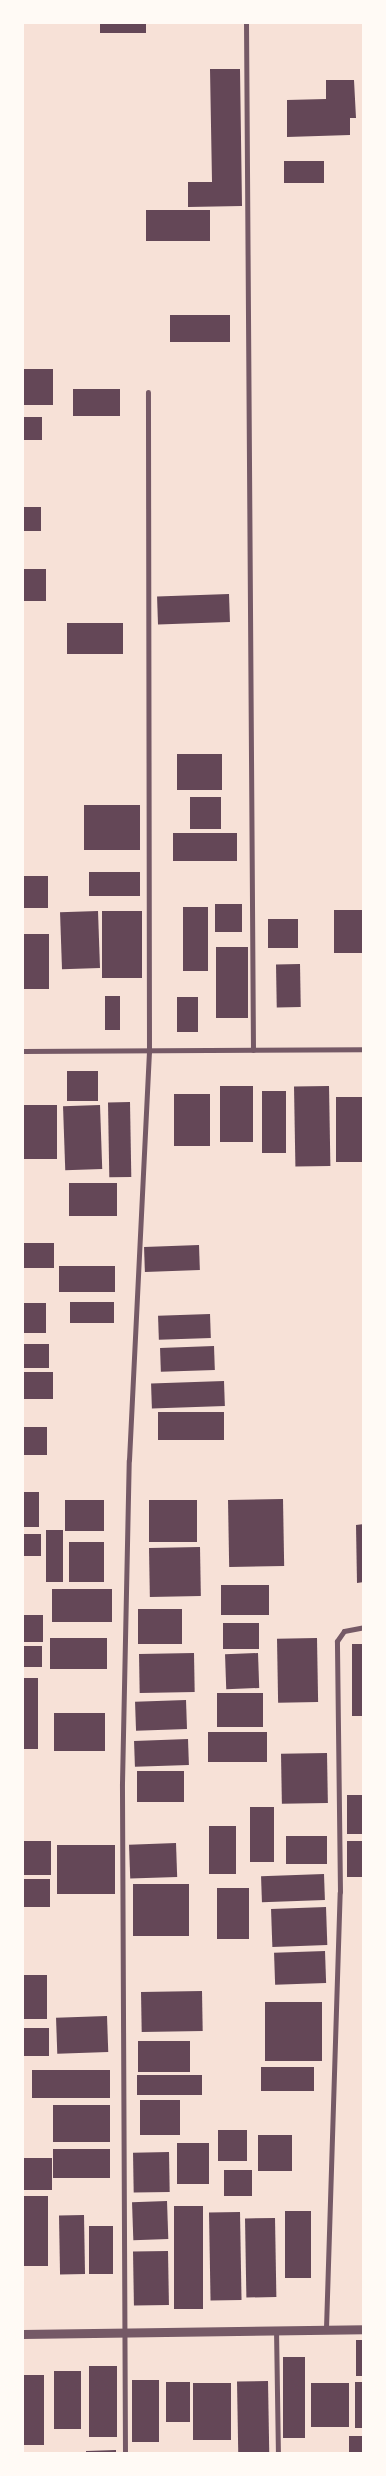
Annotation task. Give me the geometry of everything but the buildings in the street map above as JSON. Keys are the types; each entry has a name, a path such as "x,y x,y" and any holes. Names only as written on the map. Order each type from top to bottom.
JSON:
{"street":[{"path":"246,22 253,1050"},
{"path":"124,2454 123,1734 129,1460 149,1052 148,392"},
{"path":"22,1051 149,1052 364,1049"},
{"path":"326,2328 340,1892 337,1641 344,1631 364,1627"},
{"path":"276,2328 278,2454"},
{"path":"22,2334 124,2334 276,2328 364,2329"}]}
